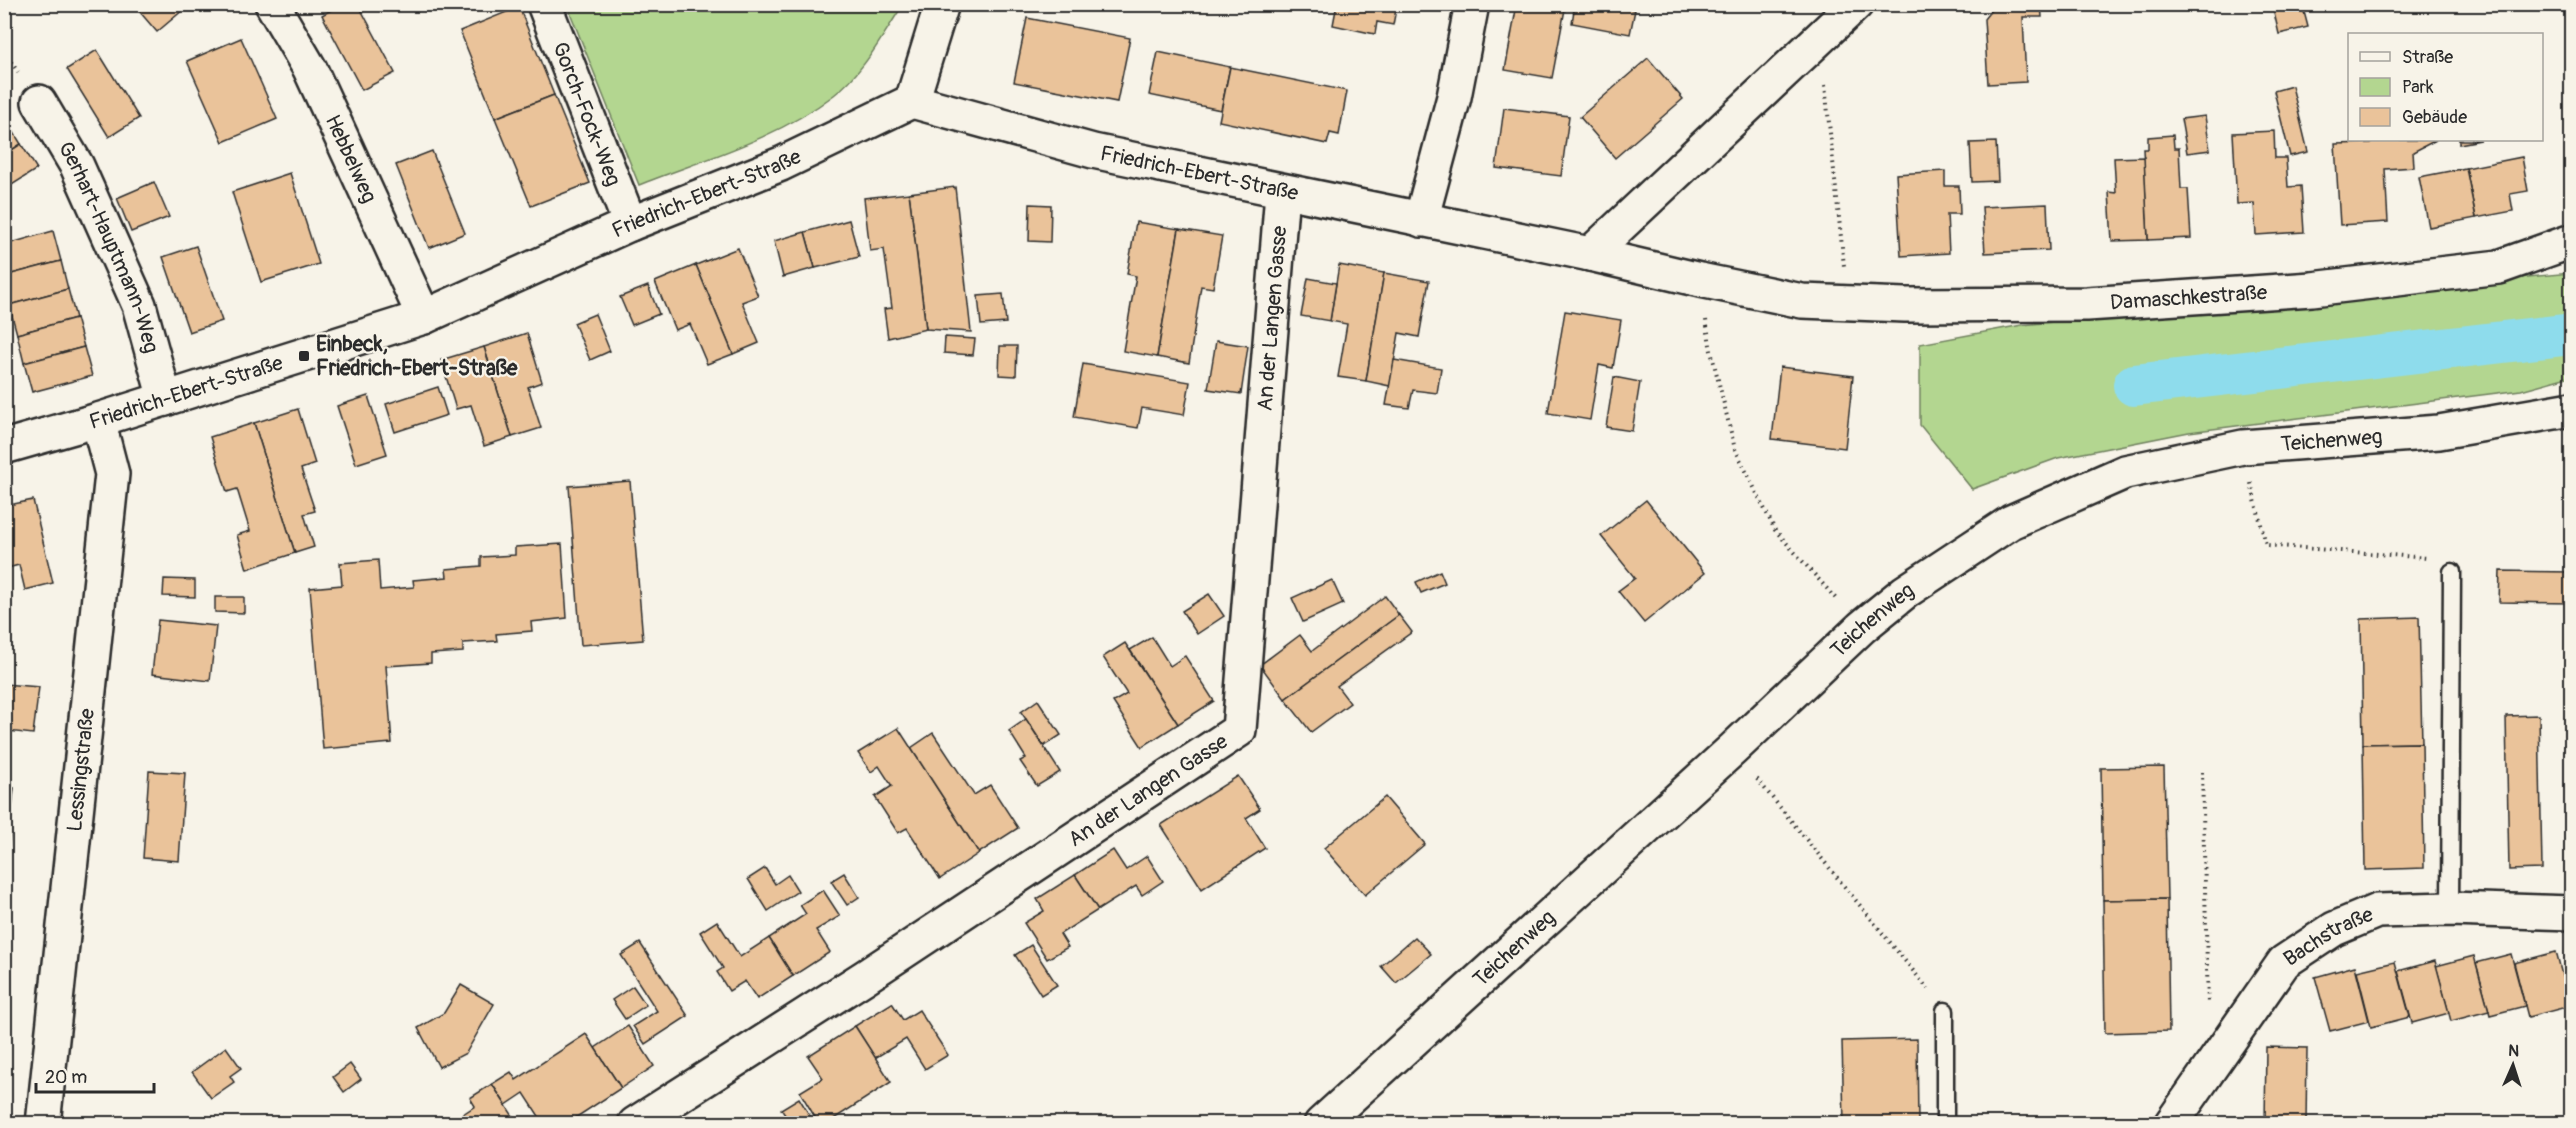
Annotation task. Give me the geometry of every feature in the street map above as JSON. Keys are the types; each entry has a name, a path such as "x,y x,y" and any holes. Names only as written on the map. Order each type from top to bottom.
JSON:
{"street":[{"name":"Hebbelweg","path":"272,4 310,69 424,317"},
{"name":"Gorch-Fock-Weg","path":"544,4 630,224"},
{"path":"912,101 942,4"},
{"path":"1421,220 1454,97 1472,4"},
{"path":"1590,254 1856,4"},
{"name":"Friedrich-Ebert-Straße","path":"4,447 98,420 424,317 630,224 781,164 912,101 1093,151 1590,254"},
{"name":"Gerhart-Hauptmann-Weg","path":"39,102 76,166 139,305 165,399"},
{"name":"An der Langen Gasse","path":"634,1124 866,977 1239,730 1282,192"},
{"name":"Damaschkestraße","path":"1590,254 1802,301 1905,306 2087,304 2312,289 2499,267 2571,241"},
{"name":"Teichenweg","path":"1321,1124 1733,749 1862,627 1905,592 2012,522 2125,472 2243,447 2439,432 2571,409"},
{"name":"Lessingstraße","path":"43,1124 112,474 98,420"},
{"name":"Bachstraße","path":"2171,1124 2284,962 2334,929 2377,911 2450,909 2571,913"}],"lane":[{"path":"2450,909 2452,572"},
{"path":"1945,1011 1946,1124"}],"path":[{"path":"1820,38 1848,302"},
{"path":"1711,351 1735,448 1775,530 1862,627"},
{"path":"2243,447 2266,545 2426,556 2452,572"},
{"path":"1733,749 1945,1011"},
{"path":"2202,772 2209,1029 2230,1039"}],"green space":[{"path":"567,5 903,5 854,76 834,95 812,110 789,124 740,147 639,185"},
{"path":"2571,273 2571,376 2521,390 2189,432 2058,458 1972,489 1920,425 1920,344 2022,325"}],"building":[{"path":"133,4 190,4 157,32"},
{"path":"342,4 358,4 395,73 362,90 322,15"},
{"path":"1337,4 1397,4 1393,25 1377,22 1375,34 1333,25"},
{"path":"1517,4 1566,4 1552,78 1505,70"},
{"path":"1575,4 1603,4 1635,10 1630,34 1572,23"},
{"path":"1996,4 2041,4 2042,17 2023,17 2026,82 1988,84 1984,19"},
{"path":"2272,4 2302,4 2308,27 2279,34"},
{"path":"519,7 554,95 495,118 460,31"},
{"path":"1027,18 1130,38 1117,102 1014,82"},
{"path":"241,38 277,119 223,142 187,61"},
{"path":"97,50 139,118 109,137 67,69"},
{"path":"1158,52 1230,67 1221,110 1149,95"},
{"path":"1648,58 1683,99 1615,158 1580,117"},
{"path":"1230,67 1347,91 1339,135 1330,133 1327,144 1219,121"},
{"path":"2292,86 2308,152 2290,156 2274,91"},
{"path":"554,95 590,183 531,206 495,118"},
{"path":"1504,108 1569,116 1561,176 1496,168"},
{"path":"2205,116 2210,150 2187,153 2181,119"},
{"path":"4,119 21,144 4,155"},
{"path":"2274,131 2275,158 2286,158 2288,187 2301,186 2304,232 2256,235 2254,203 2237,204 2233,133"},
{"path":"2173,135 2174,148 2179,148 2181,189 2188,189 2191,238 2148,240 2143,149 2148,149 2148,137"},
{"path":"2371,141 2434,141 2413,152 2414,167 2385,169 2388,222 2340,225 2335,144 2371,143"},
{"path":"2459,141 2476,141 2459,144"},
{"path":"1996,142 1998,181 1972,182 1970,143"},
{"path":"21,144 37,169 4,190 4,155"},
{"path":"432,151 465,233 429,248 396,165"},
{"path":"2144,157 2148,240 2112,241 2109,192 2116,193 2114,158"},
{"path":"2522,157 2528,191 2510,194 2513,211 2476,218 2466,168"},
{"path":"2466,168 2476,218 2429,227 2419,177"},
{"path":"1945,171 1945,186 1959,186 1960,214 1947,214 1949,253 1901,256 1896,174"},
{"path":"290,173 319,264 261,282 232,192"},
{"path":"154,182 169,217 131,232 117,198"},
{"path":"955,187 971,332 926,329 909,193"},
{"path":"909,193 926,329 888,338 884,309 892,308 884,249 870,251 864,198"},
{"path":"1030,204 1051,205 1050,242 1029,241"},
{"path":"2047,204 2049,250 1985,253 1982,207"},
{"path":"849,220 859,257 815,268 805,232"},
{"path":"1136,222 1179,229 1157,357 1123,351 1136,276 1127,274"},
{"path":"1179,229 1222,236 1213,288 1201,286 1189,363 1157,357"},
{"path":"53,231 61,261 4,276 4,245"},
{"path":"805,232 815,268 783,277 774,241"},
{"path":"196,246 222,321 189,332 163,257"},
{"path":"738,248 758,296 742,302 759,343 733,354 696,265"},
{"path":"61,261 68,289 9,305 4,290 4,276"},
{"path":"696,265 733,354 707,364 690,324 675,330 655,282"},
{"path":"1339,265 1384,273 1366,381 1338,377 1347,324 1330,321"},
{"path":"1384,273 1429,281 1419,337 1399,333 1390,386 1366,381"},
{"path":"1308,278 1336,283 1330,321 1301,316"},
{"path":"648,286 659,314 632,325 620,297"},
{"path":"68,289 76,318 17,334 9,305"},
{"path":"1003,294 1006,323 981,325 978,296"},
{"path":"1565,311 1621,320 1613,368 1599,365 1590,420 1548,413"},
{"path":"595,314 610,351 590,360 574,323"},
{"path":"76,318 84,347 24,363 17,334"},
{"path":"527,333 542,382 528,387 541,428 512,437 484,347"},
{"path":"945,337 975,339 973,355 944,353"},
{"path":"1216,341 1248,346 1241,394 1208,389"},
{"path":"1000,346 1017,346 1016,376 999,375"},
{"path":"84,347 92,376 32,392 24,363"},
{"path":"484,347 512,437 484,446 471,405 456,409 441,360"},
{"path":"1394,360 1441,368 1437,393 1413,390 1409,408 1386,405"},
{"path":"1083,364 1190,382 1184,415 1142,408 1138,428 1074,417"},
{"path":"1780,367 1853,376 1845,448 1772,439"},
{"path":"1614,377 1640,382 1632,431 1606,427"},
{"path":"438,387 447,415 395,432 386,404"},
{"path":"368,396 387,454 356,464 337,406"},
{"path":"298,409 315,464 301,469 315,511 304,514 314,547 295,553 254,423"},
{"path":"254,423 295,553 247,569 237,535 250,531 237,489 227,492 210,437"},
{"path":"630,481 643,640 581,645 569,486"},
{"path":"33,500 53,583 25,590 19,565 4,569 4,506"},
{"path":"1646,500 1705,573 1644,623 1618,591 1635,578 1601,536"},
{"path":"562,544 567,618 531,622 532,631 496,634 497,641 463,643 463,652 431,654 431,663 386,666 392,743 323,749 310,588 342,585 340,563 378,560 380,590 414,587 413,580 447,577 446,569 481,566 481,557 515,555 515,547"},
{"path":"1440,571 1445,583 1421,593 1416,582"},
{"path":"2500,571 2572,572 2572,603 2499,602"},
{"path":"164,579 195,580 195,597 163,596"},
{"path":"1332,580 1343,604 1303,622 1292,598"},
{"path":"1209,594 1224,616 1197,634 1182,611"},
{"path":"1385,596 1399,615 1285,699 1260,665 1300,635 1312,651"},
{"path":"215,597 244,597 244,613 215,612"},
{"path":"1399,615 1412,632 1337,686 1350,703 1311,732 1285,699"},
{"path":"2419,617 2422,743 2363,744 2361,619"},
{"path":"158,620 216,626 210,681 152,674"},
{"path":"1152,637 1170,666 1185,656 1214,701 1178,724 1130,650"},
{"path":"1125,643 1178,724 1142,747 1113,702 1127,694 1103,657"},
{"path":"4,684 39,687 33,734 8,731 6,748"},
{"path":"1038,700 1061,735 1044,746 1021,712"},
{"path":"2539,715 2542,869 2509,870 2506,716"},
{"path":"1026,719 1060,772 1037,786 1020,761 1026,758 1009,731"},
{"path":"898,728 979,853 940,879 907,828 898,833 875,797 892,786 879,766 871,772 858,753"},
{"path":"933,733 974,795 990,785 1018,828 979,853 911,748"},
{"path":"2422,743 2424,868 2365,870 2363,744"},
{"path":"2164,767 2167,899 2103,900 2101,768"},
{"path":"149,771 185,773 179,861 143,858"},
{"path":"1238,776 1260,809 1246,818 1265,848 1202,889 1161,825"},
{"path":"4,787 14,788 11,820 4,819"},
{"path":"1385,797 1425,844 1365,895 1324,848"},
{"path":"4,819 11,820 8,851 4,851"},
{"path":"1113,850 1126,870 1147,856 1163,881 1142,895 1136,886 1098,910 1075,875"},
{"path":"4,851 8,851 4,881"},
{"path":"765,868 775,884 788,875 798,891 768,911 748,879"},
{"path":"844,873 859,897 847,905 831,881"},
{"path":"1075,875 1098,910 1060,934 1068,947 1047,959 1024,923 1044,911 1037,899"},
{"path":"823,890 840,916 816,930 830,952 793,976 769,938 806,914 800,905"},
{"path":"2167,899 2169,1031 2105,1033 2103,900"},
{"path":"717,921 740,957 769,938 793,976 757,999 745,981 729,991 717,972 723,968 700,932"},
{"path":"1415,937 1431,954 1396,983 1381,966"},
{"path":"640,943 688,1016 645,1044 633,1026 657,1011 621,955"},
{"path":"1031,945 1057,985 1041,995 1015,955"},
{"path":"2556,952 2570,1006 2528,1017 2514,963"},
{"path":"2511,954 2525,1006 2490,1015 2476,963"},
{"path":"2474,956 2489,1011 2451,1021 2436,966"},
{"path":"2435,961 2449,1013 2412,1023 2398,971"},
{"path":"2395,962 2410,1017 2371,1027 2357,971"},
{"path":"2355,966 2369,1021 2330,1031 2315,977"},
{"path":"2572,975 2572,1011 2571,1011 2563,978"},
{"path":"461,985 494,1004 466,1053 439,1067 418,1028 444,1013"},
{"path":"633,986 646,1005 625,1019 612,1000"},
{"path":"892,1003 903,1020 919,1010 948,1055 925,1069 906,1039 875,1058 855,1026"},
{"path":"628,1026 654,1066 621,1088 595,1048"},
{"path":"855,1026 891,1082 826,1124 819,1124 800,1092 823,1078 808,1056"},
{"path":"586,1034 621,1088 566,1124 544,1124 524,1093 506,1105 492,1084 511,1072 516,1080"},
{"path":"1917,1039 1918,1124 1844,1124 1842,1041"},
{"path":"226,1047 241,1068 230,1076 234,1082 211,1098 192,1072"},
{"path":"2266,1047 2307,1048 2306,1124 2265,1124"},
{"path":"350,1064 361,1079 344,1092 333,1077"},
{"path":"492,1084 518,1124 448,1124 475,1106 470,1098"},
{"path":"799,1098 815,1124 791,1124 781,1109"}],"waterway":[{"path":"2134,385 2572,334"}],"place":[{"name":"Einbeck, Friedrich-Ebert-Straße","path":"304,356"}]}
